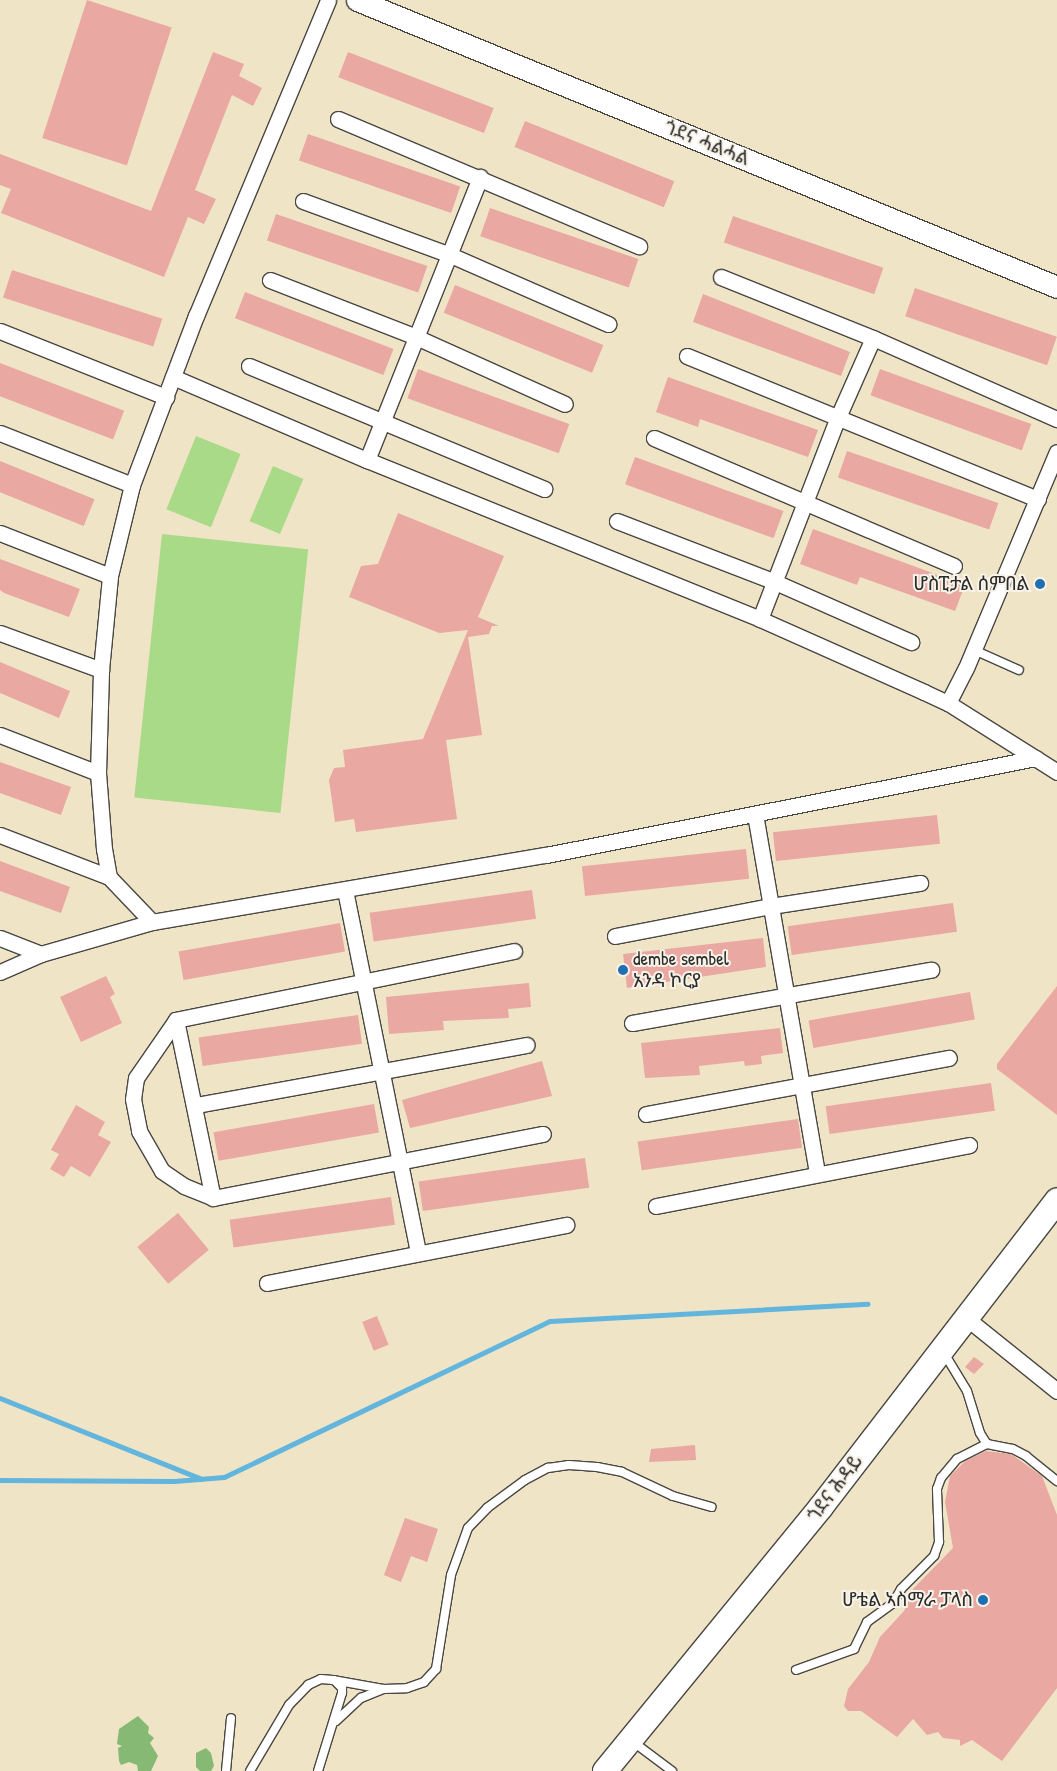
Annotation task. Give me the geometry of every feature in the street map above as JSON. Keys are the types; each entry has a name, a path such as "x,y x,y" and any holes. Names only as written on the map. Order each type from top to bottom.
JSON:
{"main road":[{"name":"ጎደና ሕዳይ","path":"606,1771 821,1507 940,1348 1057,1200"}],"street":[{"path":"109,877 98,773 101,670 110,576 132,484 173,377 328,0"},
{"name":"ጎደና ሓልሓል","path":"357,0 1057,287"},
{"path":"338,119 480,177 639,246"},
{"path":"367,460 480,177"},
{"path":"303,201 448,254 608,324"},
{"path":"721,277 873,338 1057,419"},
{"path":"270,280 416,338 565,404"},
{"path":"0,331 166,397"},
{"path":"760,619 838,418 873,338"},
{"path":"687,356 1038,499"},
{"path":"249,366 544,489"},
{"path":"173,377 367,460 760,619 948,703 1057,772"},
{"path":"0,433 132,484"},
{"path":"654,438 954,566"},
{"path":"948,703 974,650 1057,452"},
{"path":"617,521 775,582 911,642"},
{"path":"0,532 110,576"},
{"path":"0,633 101,670"},
{"path":"0,735 98,773"},
{"path":"0,972 41,954 152,922 346,890 755,814 1035,758"},
{"path":"755,814 799,1084 817,1172"},
{"path":"0,835 109,877 152,922"},
{"path":"615,936 771,906 920,883"},
{"path":"346,890 380,1072 418,1253"},
{"path":"0,938 41,954"},
{"path":"514,951 176,1020 136,1078 133,1100 139,1131 162,1171 184,1186 213,1198 544,1134"},
{"path":"632,1023 930,970"},
{"path":"176,1020 196,1105 213,1198"},
{"path":"196,1105 527,1045"},
{"path":"646,1114 799,1084 949,1058"},
{"path":"656,1206 817,1172 969,1144"},
{"path":"267,1283 566,1225"},
{"path":"965,1317 1057,1391"}],"lane":[{"path":"974,650 1019,670"},
{"path":"940,1348 967,1392 980,1433 988,1444"},
{"path":"976,1447 980,1433"},
{"path":"796,1670 854,1649 868,1622 893,1603 902,1589 934,1556 939,1542 937,1489 948,1466 976,1447 988,1444 1013,1448 1057,1481"},
{"path":"250,1771 289,1705 308,1685 321,1679 383,1689 407,1688 424,1682 436,1668 451,1575 468,1528 487,1508 525,1480 548,1468 569,1465 597,1467 622,1472 673,1496 711,1507"},
{"path":"318,1771 334,1722 342,1688 333,1680"},
{"path":"334,1722 361,1698 383,1689"},
{"path":"226,1771 231,1718"},
{"path":"632,1741 672,1771"}],"green space":[{"path":"196,436 241,454 211,527 166,509"},
{"path":"273,466 303,479 280,534 250,521"},
{"path":"162,534 308,549 280,813 134,798"},
{"path":"138,1716 149,1727 148,1733 154,1738 150,1743 158,1756 151,1771 138,1771 137,1765 129,1762 121,1765 119,1761 118,1748 122,1746 117,1744 119,1729"},
{"path":"206,1748 211,1753 214,1766 211,1771 200,1771 196,1767 196,1753"}],"building":[{"path":"87,0 172,28 127,165 42,138"},
{"path":"213,52 244,64 239,76 262,88 253,106 232,95 195,190 216,199 204,224 188,217 164,277 1,213 11,189 0,185 0,154 151,211"},
{"path":"348,52 494,108 484,133 338,77"},
{"path":"525,121 674,181 664,207 515,147"},
{"path":"308,134 460,186 451,213 299,160"},
{"path":"490,208 638,259 629,287 480,236"},
{"path":"276,214 427,266 418,293 267,240"},
{"path":"733,216 883,268 874,294 724,242"},
{"path":"12,270 162,319 153,346 3,298"},
{"path":"455,285 603,345 592,373 444,313"},
{"path":"915,288 1057,337 1047,365 905,316"},
{"path":"245,292 393,349 383,375 235,318"},
{"path":"703,294 850,352 841,376 693,322"},
{"path":"0,363 124,411 113,440 0,396"},
{"path":"418,369 569,424 559,453 407,398"},
{"path":"880,369 1031,424 1022,450 870,395"},
{"path":"668,377 818,430 808,457 700,419 698,427 656,412"},
{"path":"847,451 998,503 989,530 838,477"},
{"path":"635,457 783,511 774,538 625,484"},
{"path":"0,461 95,499 84,526 0,492"},
{"path":"398,513 504,556 478,617 499,626 492,626 489,634 468,637 482,735 446,740 457,819 356,832 354,819 335,822 329,780 334,768 345,767 343,750 423,739 468,630 439,633 349,597 361,566 378,564"},
{"path":"813,529 965,585 955,611 860,577 857,585 800,564"},
{"path":"0,559 80,589 69,617 0,590"},
{"path":"0,662 70,691 59,718 0,693"},
{"path":"0,762 71,787 61,815 0,793"},
{"path":"937,815 940,844 776,861 773,832"},
{"path":"746,849 749,879 585,896 582,866"},
{"path":"0,861 70,887 61,913 0,891"},
{"path":"532,890 536,919 374,942 370,913"},
{"path":"953,903 957,932 792,955 788,926"},
{"path":"340,923 345,952 184,980 178,951"},
{"path":"763,938 766,967 627,988 623,954"},
{"path":"106,976 115,994 110,997 122,1023 81,1042 60,997"},
{"path":"529,983 531,1007 508,1009 509,1018 443,1021 444,1030 389,1034 386,997"},
{"path":"1057,986 1057,1115 997,1069 997,1064"},
{"path":"970,992 975,1020 813,1048 808,1020"},
{"path":"358,1015 362,1044 203,1066 199,1037"},
{"path":"780,1028 783,1053 761,1056 762,1064 745,1066 744,1061 699,1066 700,1075 645,1078 641,1043"},
{"path":"542,1061 552,1096 410,1128 402,1100"},
{"path":"991,1083 995,1111 830,1134 826,1106"},
{"path":"374,1104 379,1133 219,1161 213,1132"},
{"path":"76,1105 105,1122 98,1135 111,1142 90,1177 71,1166 64,1177 50,1169 59,1154 51,1150"},
{"path":"798,1119 802,1148 642,1170 638,1142"},
{"path":"585,1158 589,1188 423,1211 419,1181"},
{"path":"391,1197 395,1225 233,1247 230,1220"},
{"path":"178,1213 209,1250 168,1284 137,1247"},
{"path":"377,1316 389,1345 374,1351 362,1322"},
{"path":"974,1357 984,1364 974,1374 965,1367"},
{"path":"695,1445 696,1460 649,1462 651,1449"},
{"name":"ሆቴል ኣስማራ ፓላስ","path":"986,1451 1011,1454 1042,1476 1057,1515 1057,1688 1002,1761 972,1740 960,1746 960,1740 943,1738 938,1732 927,1735 913,1719 897,1737 861,1711 848,1711 844,1706 848,1689 869,1662 880,1637 904,1611 913,1589 953,1548 945,1502 950,1476 965,1461"},
{"path":"405,1518 438,1529 427,1562 411,1556 401,1582 384,1575"}],"waterway":[{"path":"0,1480 174,1481 224,1477 550,1321 868,1304"},
{"path":"0,1398 201,1479"}],"place":[{"name":"ሆስፒታል ሰምበል","path":"1040,584"},
{"name":"dembe sembel አንዳ ኮርያ","path":"623,970"},
{"name":"ሆቴል ኣስማራ ፓላስ","path":"983,1600"}]}
